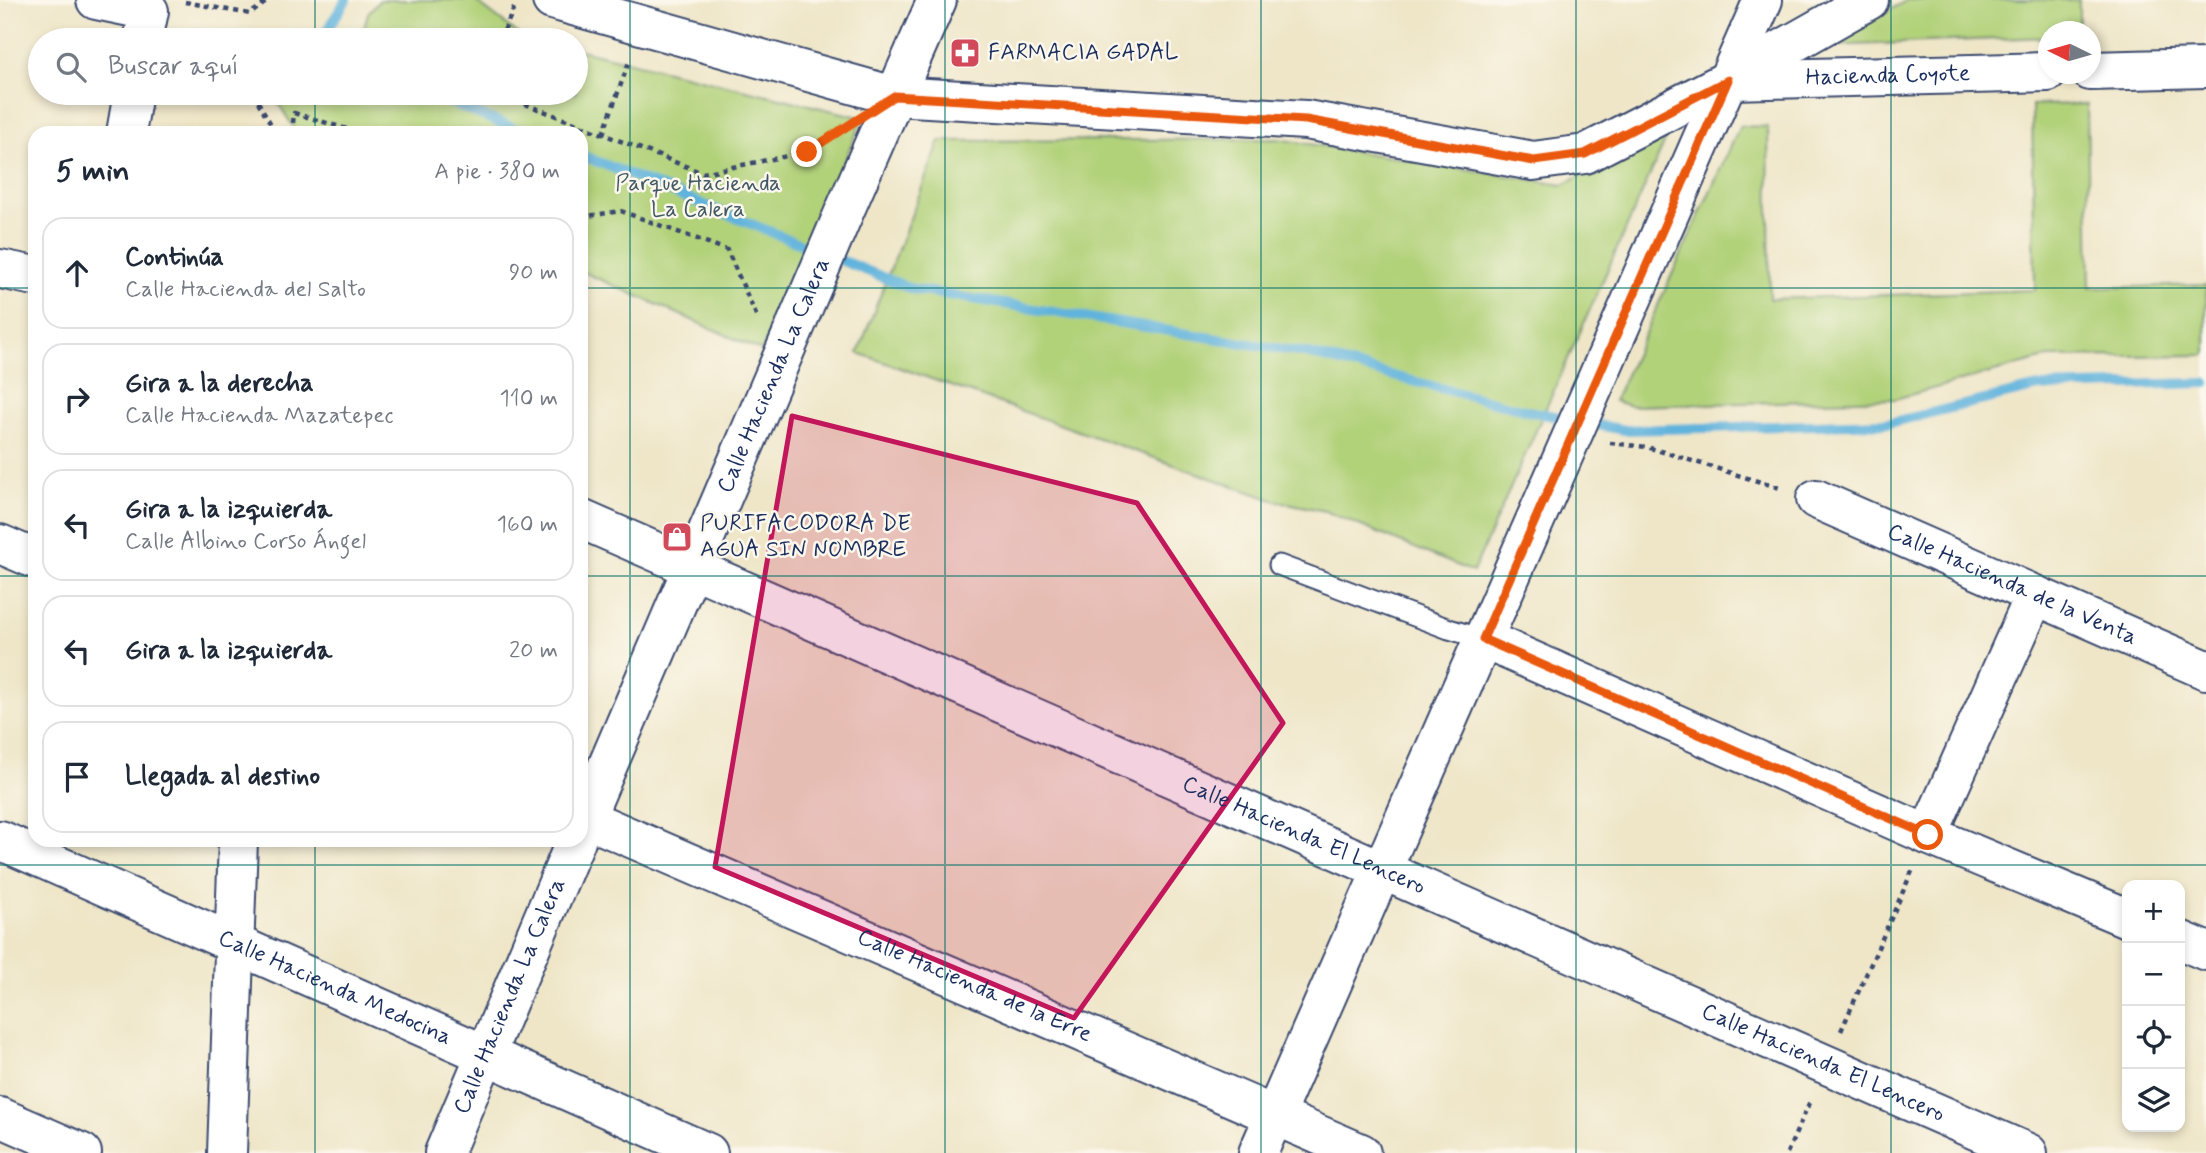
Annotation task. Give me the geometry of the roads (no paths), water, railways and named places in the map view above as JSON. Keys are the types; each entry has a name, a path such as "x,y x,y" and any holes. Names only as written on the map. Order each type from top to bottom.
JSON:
{"street":[{"path":"96,0 155,17"},
{"path":"552,0 894,96 1306,120 1534,161 1585,154 1728,80 1869,0"},
{"name":"Calle Hacienda La Calera","path":"588,812 937,0"},
{"path":"1258,1153 1763,0"},
{"path":"2101,71 2206,68"},
{"name":"Hacienda Coyote","path":"1728,80 2038,72"},
{"path":"127,126 132,105"},
{"path":"0,269 28,275"},
{"name":"Calle Hacienda de la Venta","path":"1815,499 2206,670"},
{"name":"Calle Hacienda El Lencero","path":"588,522 2028,1153"},
{"path":"0,544 28,556"},
{"path":"1928,835 2035,595"},
{"path":"1483,639 1928,835 2122,916"},
{"name":"Calle Hacienda de la Erre","path":"588,832 1275,1115 1361,1153"},
{"name":"Calle Hacienda Medocina","path":"0,840 708,1153"},
{"path":"227,1153 238,847"},
{"name":"Calle Hacienda La Calera","path":"444,1153 573,847"},
{"path":"2185,942 2206,951"},
{"path":"0,1117 82,1153"}],"lane":[{"path":"1279,565 1483,639"}],"waterway":[{"path":"328,28 346,0"},
{"path":"456,105 508,126"},
{"path":"588,158 912,289 1305,353 1528,411 1624,430 1889,423 2038,387 2206,383"}],"place":[{"name":"FARMACIA GADAL","path":"965,53"},
{"name":"PURIFACODORA DE AGUA SIN NOMBRE","path":"677,537"}],"park label":[{"name":"Parque Hacienda La Calera","path":"698,197"}]}
